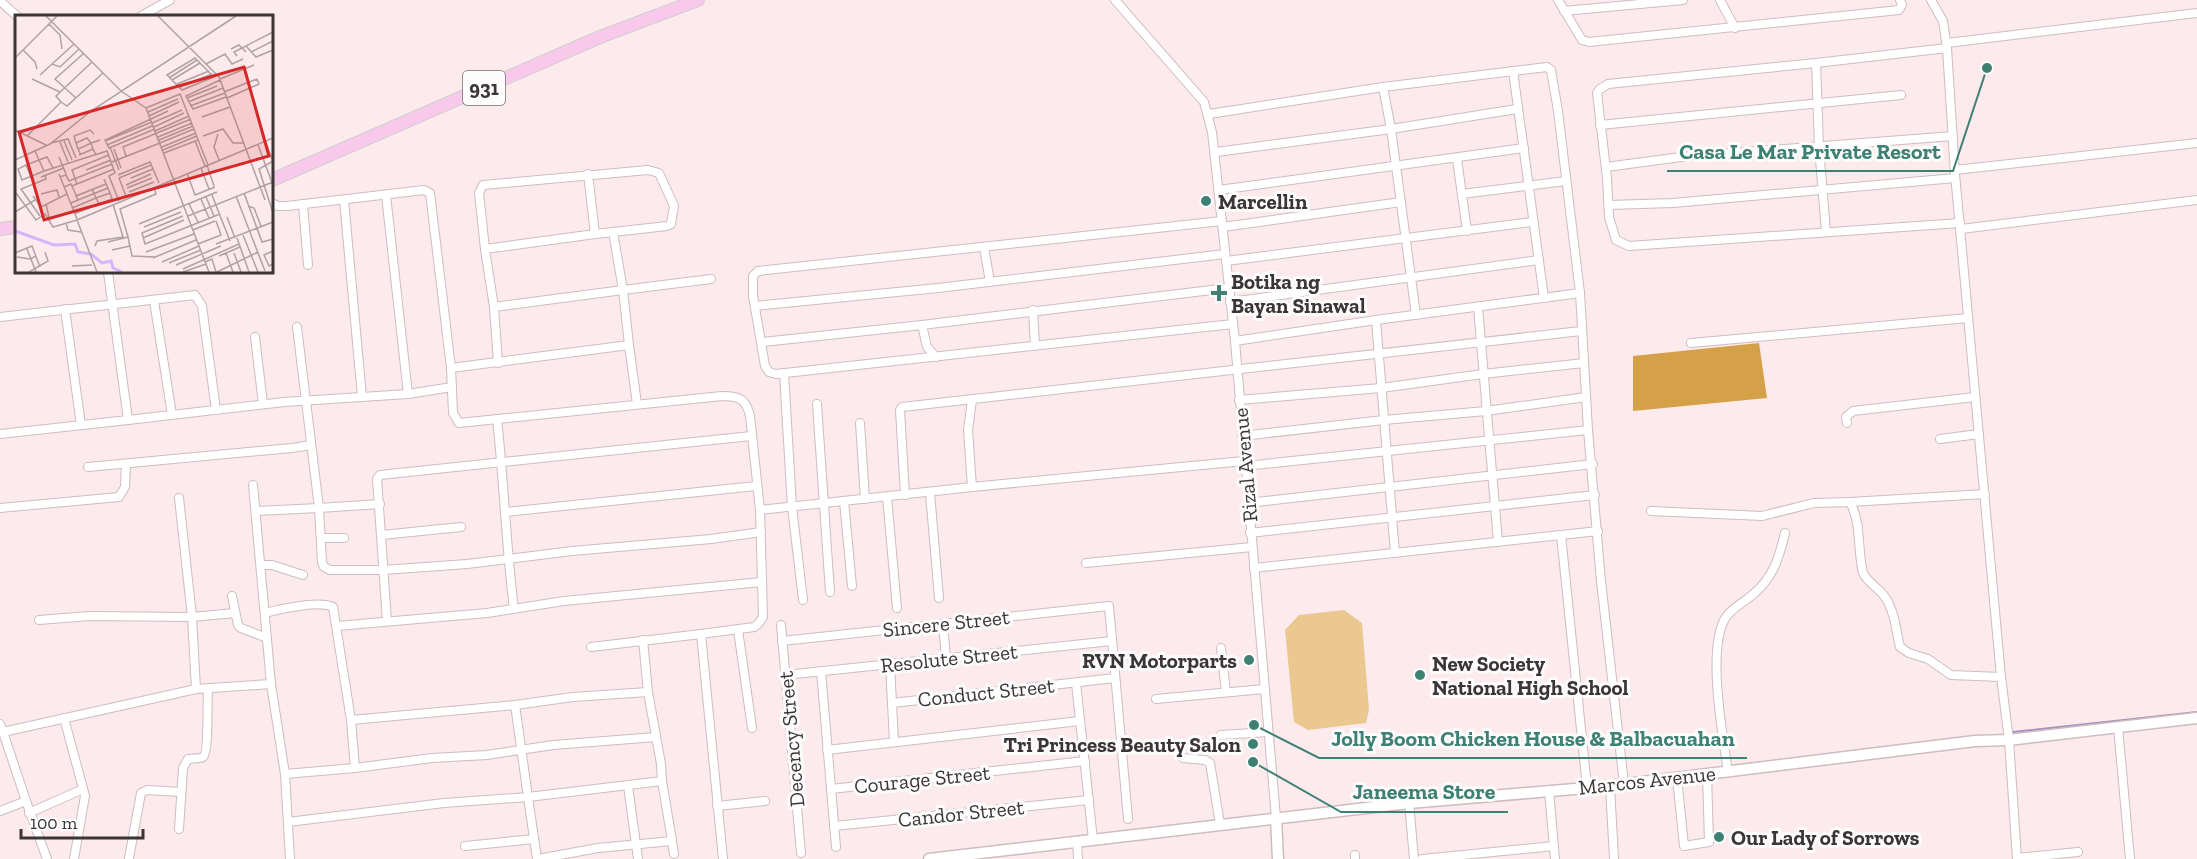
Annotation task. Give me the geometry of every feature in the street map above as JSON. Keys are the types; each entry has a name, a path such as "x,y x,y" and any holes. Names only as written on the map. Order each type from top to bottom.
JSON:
{"main road":[{"name":"931","path":"273,180 600,37 698,0"},
{"path":"0,229 15,227"}],"street":[{"path":"143,15 170,0"},
{"path":"1115,0 1200,96 1209,114 1383,87 1547,67 1551,70 1580,293 1588,430 1624,784"},
{"path":"1558,0 1582,40 1588,42 1899,10 1902,5 1900,0"},
{"path":"1564,11 1683,0"},
{"path":"1720,0 1736,28"},
{"path":"1931,0 1943,21 1947,45 1955,174 2001,677 2009,740 2017,858 2078,852"},
{"path":"0,1 16,15"},
{"path":"2197,13 1816,63 1608,84 1598,93 1612,232 1616,240 1629,246 1826,232 1960,226 2197,200"},
{"path":"1816,63 1819,147 1826,232"},
{"path":"1513,71 1544,298"},
{"path":"1383,87 1391,129 1416,315"},
{"path":"1600,124 1901,95"},
{"path":"1216,152 1391,129 1517,109"},
{"name":"Rizal Avenue","path":"1209,114 1216,152 1235,341 1276,818"},
{"path":"1606,167 1681,157 1953,136"},
{"path":"1609,205 1823,190 2197,143"},
{"path":"1219,190 1524,148"},
{"path":"1457,159 1467,231"},
{"path":"485,249 667,226 671,224 674,206 662,176 651,170 483,185 479,193 485,249 494,307 498,363"},
{"path":"588,174 596,234"},
{"path":"1462,194 1566,181"},
{"path":"273,204 278,206 303,204 424,190 430,193 451,368 453,413 459,423 722,396 739,397 746,402 760,510 763,617 758,624 738,630 591,647"},
{"path":"387,195 408,394"},
{"path":"344,200 362,397"},
{"path":"1233,324 774,374 767,370 752,279 758,271 1222,224 1401,202"},
{"path":"303,204 308,265"},
{"path":"755,306 1406,238 1532,222"},
{"path":"614,232 637,404"},
{"path":"984,247 990,282"},
{"path":"1230,302 1539,260"},
{"path":"108,273 128,420"},
{"path":"494,307 711,279"},
{"path":"763,342 1228,288"},
{"path":"1235,341 1580,293"},
{"path":"0,317 195,295 201,301 216,410"},
{"path":"154,301 172,415"},
{"path":"1478,307 1498,542"},
{"path":"65,309 81,425"},
{"path":"1033,310 1035,346"},
{"path":"1691,343 1968,318"},
{"path":"1376,320 1395,553"},
{"path":"922,325 927,347 936,357"},
{"path":"297,327 319,508 322,562 327,569 382,570 711,539 761,532"},
{"path":"905,495 901,408 1581,331"},
{"path":"255,337 263,404"},
{"path":"451,368 629,345"},
{"path":"1239,400 1381,388 1584,363"},
{"path":"784,373 792,507 802,600"},
{"path":"0,434 263,404 408,394 452,387"},
{"path":"1242,436 1486,411 1586,397"},
{"path":"1847,423 1846,417 1852,411 1975,397"},
{"path":"972,400 968,430 972,487"},
{"path":"817,404 830,591"},
{"path":"497,419 502,462 507,559 514,609"},
{"path":"860,423 865,499"},
{"path":"760,510 972,487 1588,430"},
{"path":"1940,439 1979,434"},
{"path":"387,621 377,479 382,474 750,436"},
{"path":"88,467 311,445"},
{"path":"0,508 119,497 124,487 126,464"},
{"path":"1248,503 1593,464"},
{"path":"252,485 271,684 285,774 290,859"},
{"path":"505,512 756,486"},
{"path":"930,493 939,598"},
{"path":"1651,511 1762,516 1814,503 1985,494"},
{"path":"1250,533 1595,495"},
{"path":"887,497 897,608"},
{"path":"179,498 192,617 196,689"},
{"path":"844,501 852,586"},
{"path":"1851,502 1858,522 1863,573 1866,579 1881,591 1890,606 1900,647 1909,653 1928,659 1951,675 2001,677"},
{"path":"256,511 380,504"},
{"path":"382,535 461,527"},
{"path":"1254,568 1598,531"},
{"path":"1728,772 1718,690 1720,632 1728,614 1764,585 1772,574 1785,533"},
{"path":"1561,536 1587,786"},
{"path":"321,538 344,538"},
{"path":"1086,563 1252,548"},
{"path":"261,565 272,565 303,575"},
{"path":"337,626 487,613 574,600 762,582"},
{"path":"232,596 238,625 267,638"},
{"path":"265,613 328,604 333,607 351,720 355,768"},
{"name":"Sincere Street","path":"782,640 1109,606 1112,641"},
{"path":"39,620 89,616 192,617 235,614"},
{"path":"943,624 946,658"},
{"name":"Decency Street","path":"781,625 801,853"},
{"path":"738,630 752,728"},
{"path":"700,634 723,859"},
{"path":"643,640 648,692 674,854"},
{"path":"1112,641 1128,819"},
{"name":"Resolute Street","path":"785,675 1112,641"},
{"path":"1221,648 1226,692"},
{"path":"890,664 894,742"},
{"path":"820,671 836,847"},
{"name":"Conduct Street","path":"892,702 1115,678"},
{"path":"1076,683 1094,840"},
{"path":"3,732 196,689 271,684"},
{"path":"1156,699 1264,688"},
{"path":"179,829 182,772 191,758 202,758 205,755 208,737 208,689"},
{"path":"351,720 515,705 573,697 648,692"},
{"path":"515,705 537,859 598,848 672,841"},
{"path":"64,718 83,789 84,806 74,859"},
{"name":"Marcos Avenue","path":"929,859 1409,803 1587,786 1610,786 1975,741 2009,740 2197,719"},
{"path":"827,750 1080,721"},
{"path":"0,724 29,813 47,859"},
{"path":"2118,727 2130,859"},
{"path":"1221,735 1268,732"},
{"path":"285,774 656,737"},
{"path":"1183,758 1205,760 1210,763 1220,824"},
{"name":"Courage Street","path":"831,789 1084,761"},
{"path":"1677,778 1684,846 1709,842 1707,775"},
{"path":"288,822 444,803 528,797 662,781"},
{"path":"628,786 638,859"},
{"path":"1610,786 1614,859"},
{"path":"29,813 83,789"},
{"path":"129,858 141,793 147,790 181,792"},
{"path":"1549,790 1555,859"},
{"name":"Candor Street","path":"834,826 1089,800"},
{"path":"0,811 26,801"},
{"path":"717,806 765,801"},
{"path":"1409,803 1414,859"},
{"path":"1276,818 1278,859"},
{"path":"465,846 534,839"},
{"path":"1077,842 1078,859"},
{"path":"1422,859 1554,846"}],"shaded area":[{"path":"1759,343 1767,398 1633,411 1633,356"},
{"path":"1344,610 1362,623 1369,710 1366,723 1308,730 1294,722 1285,630 1299,615"}],"waterway":[{"path":"2013,732 2197,712"}],"place":[{"name":"Casa Le Mar Private Resort","path":"1987,68"},
{"name":"Marcellin","path":"1206,201"},
{"name":"Botika ng Bayan Sinawal","path":"1219,293"},
{"name":"RVN Motorparts","path":"1249,660"},
{"name":"New Society National High School","path":"1420,675"},
{"name":"Jolly Boom Chicken House & Balbacuahan","path":"1254,725"},
{"name":"Tri Princess Beauty Salon","path":"1253,744"},
{"name":"Janeema Store","path":"1253,762"},
{"name":"Our Lady of Sorrows","path":"1719,837"}]}
